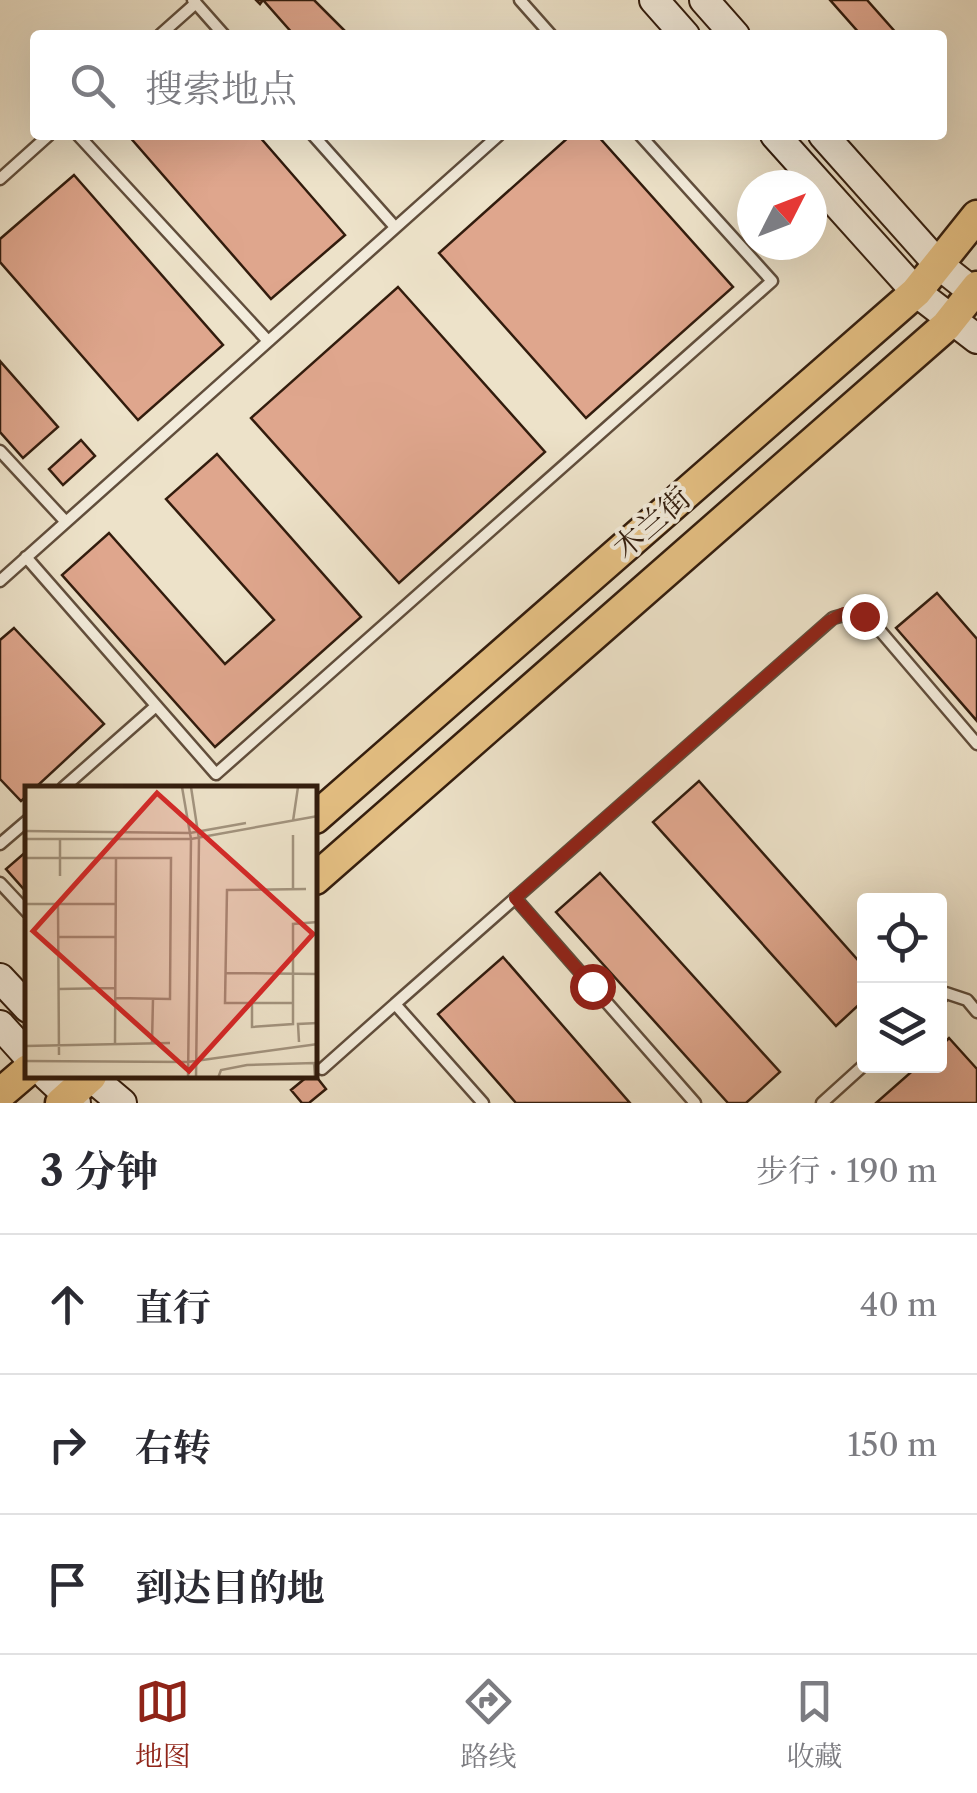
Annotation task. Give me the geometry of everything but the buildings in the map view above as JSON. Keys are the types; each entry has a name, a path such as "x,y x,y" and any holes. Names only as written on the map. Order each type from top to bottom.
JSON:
{"main road":[{"path":"654,0 681,30"},
{"path":"704,0 731,30"},
{"path":"779,140 916,292 977,340"},
{"path":"828,140 938,264 976,291"},
{"name":"木兰街","path":"318,815 916,292 977,216"},
{"name":"木兰街","path":"318,876 951,320 976,291"},
{"path":"0,978 25,1005"},
{"path":"0,1025 25,1053"},
{"path":"0,1094 25,1073"},
{"path":"75,1086 122,1103"}],"lane":[{"path":"520,0 547,30"},
{"path":"165,30 194,1 220,30"},
{"path":"0,180 44,140"},
{"path":"83,140 268,341"},
{"path":"318,140 396,227"},
{"path":"0,581 493,140"},
{"path":"26,557 216,774 772,281 645,140"},
{"path":"0,450 66,522"},
{"path":"322,1068 828,622 844,613 860,614 871,620 977,744"},
{"path":"65,786 156,706"},
{"path":"0,844 25,823"},
{"path":"0,883 25,910"},
{"path":"515,898 695,1103"},
{"path":"947,994 967,1000 977,1012"},
{"path":"395,1004 483,1103"},
{"path":"822,1103 857,1071"}],"route":[{"path":"592,986 515,898 828,622 844,613 864,616"}]}
